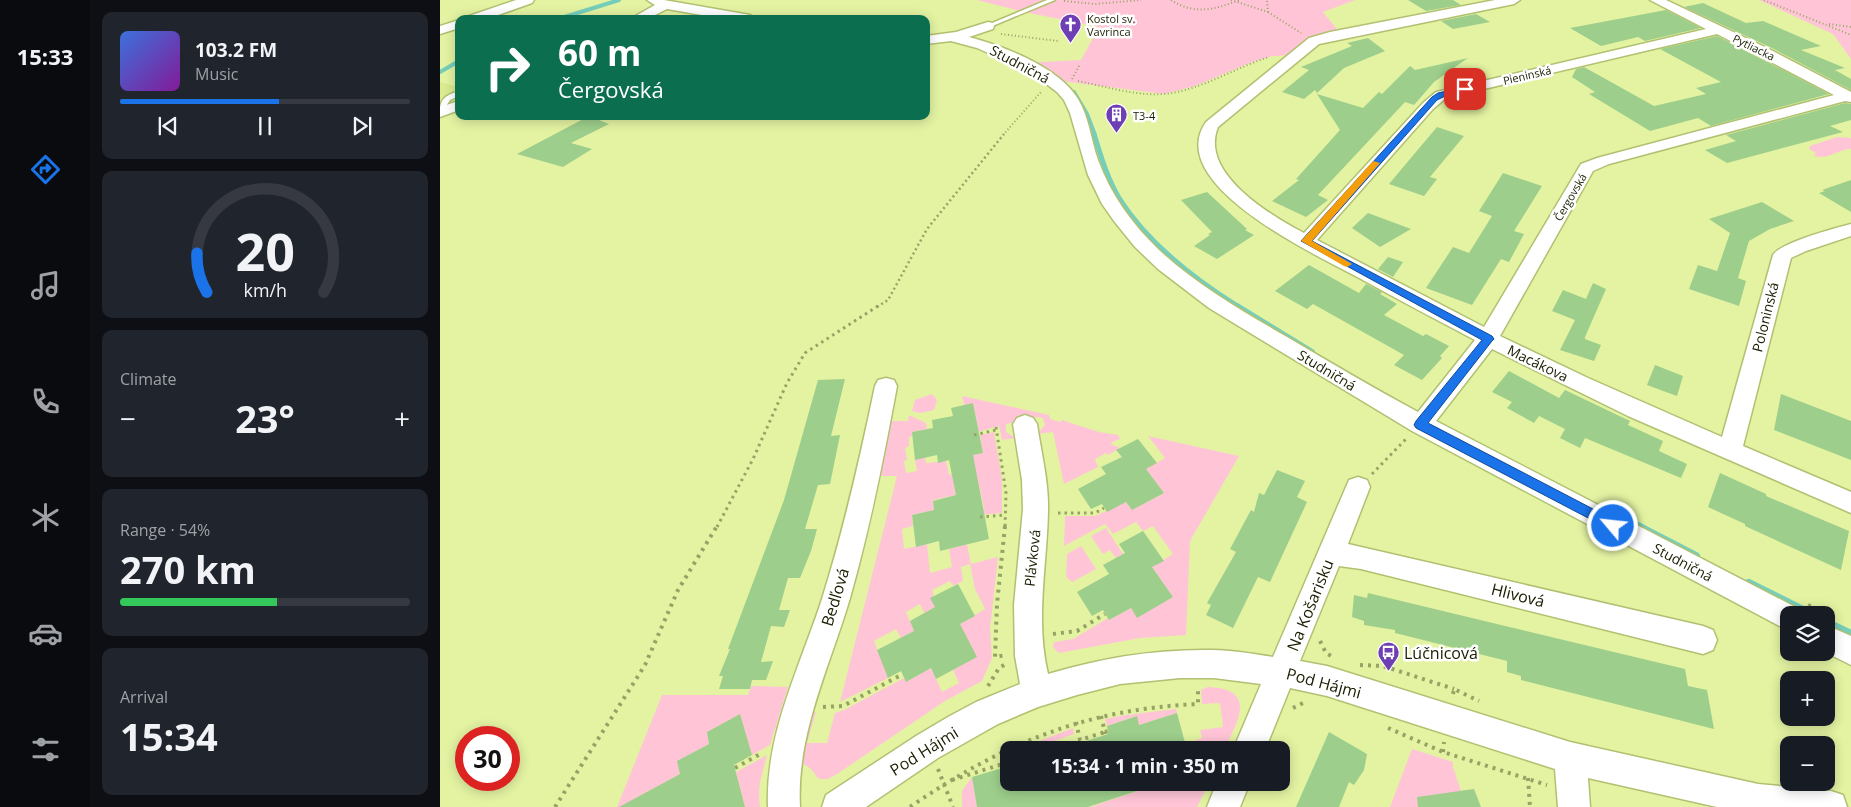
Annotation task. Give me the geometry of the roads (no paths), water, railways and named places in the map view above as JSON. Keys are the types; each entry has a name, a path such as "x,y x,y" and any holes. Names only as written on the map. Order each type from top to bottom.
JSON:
{"street":[{"path":"485,15 528,0"},
{"name":"Macákova","path":"1514,0 1320,38 1296,55 1211,125 1207,132 1205,149 1220,176 1245,202 1266,218 1306,241 1488,339 1605,396 1851,503"},
{"name":"Pytliacka","path":"1656,0 1720,30 1849,97"},
{"path":"641,15 659,2 729,15"},
{"path":"440,30 455,25"},
{"name":"Studničná","path":"930,40 994,29"},
{"name":"Pieninská","path":"1306,241 1440,95 1720,30"},
{"name":"Studničná","path":"952,37 986,46 1053,80 1070,98 1075,108 1091,162 1105,196 1128,228 1158,259 1188,283 1337,377 1420,425 1780,613"},
{"name":"Čergovská","path":"1420,425 1488,339 1587,168 1603,161 1849,97"},
{"path":"440,110 455,106"},
{"name":"Poloninská","path":"1730,450 1782,255 1799,247 1851,230"},
{"name":"Bedľová","path":"784,807 783,777 800,707 830,618 857,524 886,386"},
{"name":"Plávková","path":"1025,424 1034,480 1036,513 1028,604 1029,656 1037,692"},
{"name":"Na Košarisku","path":"1253,741 1358,487"},
{"name":"Hlivová","path":"1331,553 1361,557 1703,640"},
{"path":"1835,642 1851,650"},
{"name":"Pod Hájmi","path":"838,807 927,747 959,728 1037,692 1120,670 1180,664 1214,664 1282,672 1327,681 1570,758 1758,803 1831,807"},
{"path":"1570,758 1574,807"},
{"path":"1223,807 1230,791"}],"lane":[{"path":"994,29 1052,0"},
{"path":"440,110 447,98 455,95"}],"waterway":[{"path":"571,15 619,0"},
{"path":"440,72 455,63"},
{"path":"1074,92 1087,114 1095,135"},
{"path":"1094,134 1111,183 1131,215 1173,259 1205,285 1239,307"},
{"path":"1237,306 1312,352"},
{"path":"1616,514 1641,527"},
{"path":"1638,526 1696,556"},
{"path":"1749,583 1795,606"},
{"path":"1835,626 1851,634"}],"place":[{"name":"Kostol sv. Vavrinca","path":"1071,43"},
{"name":"T3-4","path":"1117,134"},
{"name":"Lúčnicová","path":"1388,672"}]}
